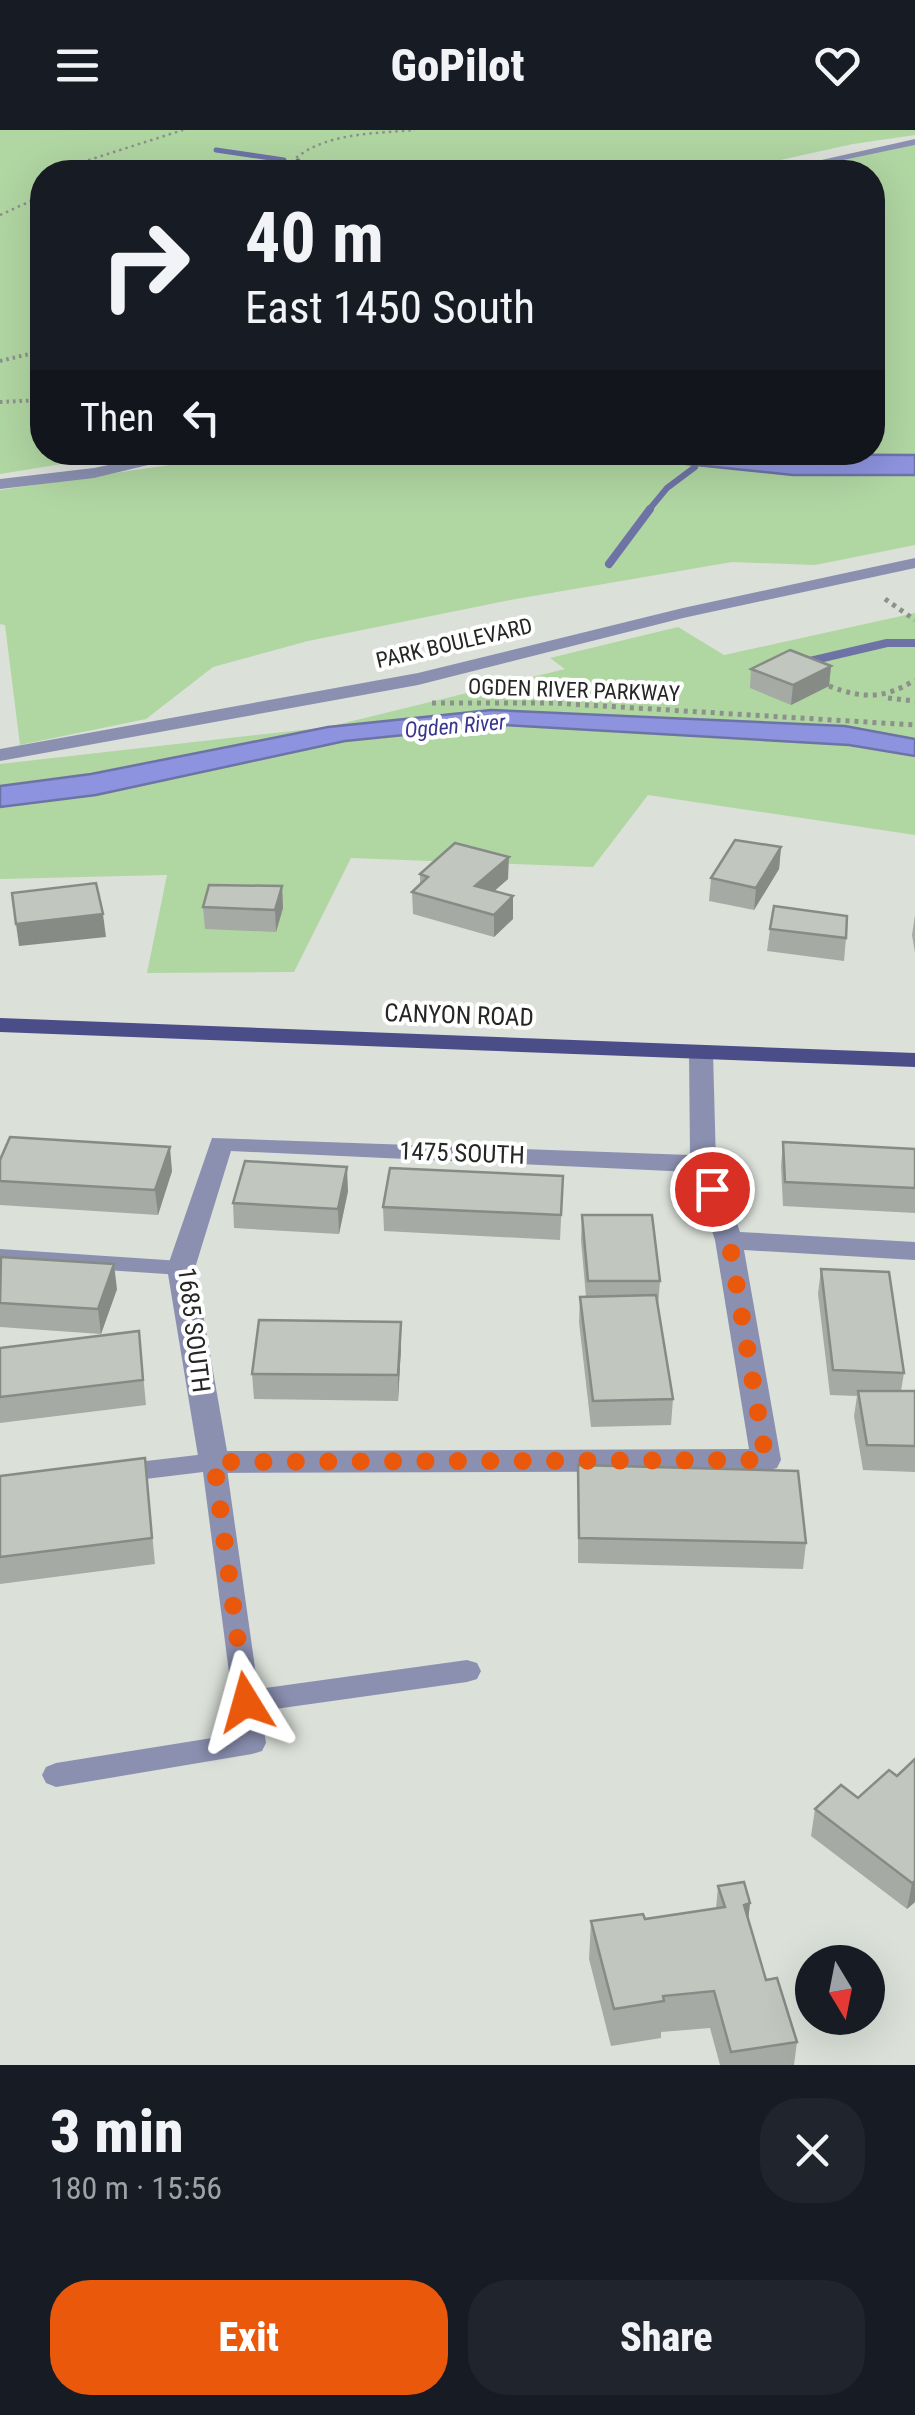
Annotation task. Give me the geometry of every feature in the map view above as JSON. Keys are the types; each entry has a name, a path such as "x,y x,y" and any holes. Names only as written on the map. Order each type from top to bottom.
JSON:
{"main road":[{"name":"CANYON ROAD","path":"0,1025 915,1060"}],"street":[{"path":"830,160 915,142"},
{"path":"0,484 94,474 135,465"},
{"name":"PARK BOULEVARD","path":"0,755 418,680 683,614 915,563"},
{"path":"214,1462 766,1460 729,1240 703,1164 701,1052"},
{"name":"1475 SOUTH","path":"221,1143 703,1164"},
{"name":"1685 SOUTH","path":"214,1462 180,1268 221,1143"},
{"path":"729,1240 915,1250"}],"lane":[{"path":"0,1256 180,1268"},
{"path":"56,1775 252,1744 214,1462 97,1476"},
{"path":"246,1702 467,1671"}],"path":[{"path":"89,160 183,130"},
{"path":"293,160 328,142 415,130"},
{"path":"0,215 30,201"},
{"path":"0,360 30,354"},
{"path":"0,402 30,401"},
{"path":"886,599 915,620"},
{"path":"888,698 915,680"},
{"path":"829,686 858,698 915,701"},
{"name":"OGDEN RIVER PARKWAY","path":"417,706 484,701 572,703 759,717 859,718 915,725"}],"green space":[{"path":"0,130 915,130 915,135 780,160 30,160 30,465 56,465 0,474"},
{"path":"915,145 915,545 815,565 732,562 510,600 308,641 213,667 146,719 20,745 5,625 0,624 0,490 170,465 885,465 885,160 842,160"},
{"path":"915,613 915,739 845,726 491,710 328,727 565,669 550,658 678,627 724,655"},
{"path":"504,725 849,745 915,756 915,835 648,795 593,867 351,858 294,972 147,973 167,875 0,879 0,807 96,795 345,741"},
{"path":"328,727 91,774 0,786 0,764"}],"water":[{"path":"885,455 915,455 915,475 793,475 697,465 885,465"},
{"name":"Ogden River","path":"491,710 845,726 915,739 915,756 849,745 504,725 345,741 96,795 0,807 0,786 91,774 328,727"}],"building":[{"path":"790,650 831,666 793,685 751,669"},
{"path":"735,840 781,847 756,888 711,878"},
{"path":"455,843 509,857 475,886 513,896 494,915 412,892 428,877 420,874"},
{"path":"96,883 103,914 16,924 12,893"},
{"path":"209,885 282,886 275,910 203,907"},
{"path":"774,906 847,916 846,938 770,929"},
{"path":"10,1137 170,1147 155,1190 0,1181 0,1160"},
{"path":"783,1142 915,1149 915,1188 785,1182"},
{"path":"245,1161 347,1167 338,1209 233,1203"},
{"path":"390,1168 563,1176 561,1215 383,1207"},
{"path":"582,1215 652,1215 660,1281 588,1281"},
{"path":"1,1257 114,1264 98,1309 0,1303"},
{"path":"821,1269 889,1272 904,1373 833,1370"},
{"path":"656,1295 673,1399 593,1401 580,1297"},
{"path":"259,1320 401,1322 398,1375 252,1374"},
{"path":"139,1331 143,1380 0,1397 0,1348"},
{"path":"858,1391 915,1391 915,1446 867,1445"},
{"path":"145,1458 152,1538 0,1557 0,1476"},
{"path":"578,1465 798,1471 806,1543 579,1538"},
{"path":"915,1759 912,1883 815,1809 841,1785 858,1798 889,1770 897,1776"},
{"path":"744,1882 750,1903 744,1905 766,1980 777,1978 797,2042 731,2052 714,1991 663,1996 664,2001 614,2009 591,1921 643,1914 645,1919 725,1907 718,1886"}],"waterway":[{"path":"216,150 284,160"},
{"path":"648,511 667,488 695,467"},
{"path":"609,564 650,509"},
{"path":"810,661 887,643 915,643"}],"route":[{"path":"246,1702 214,1462 766,1460 729,1240 712,1189"}]}
